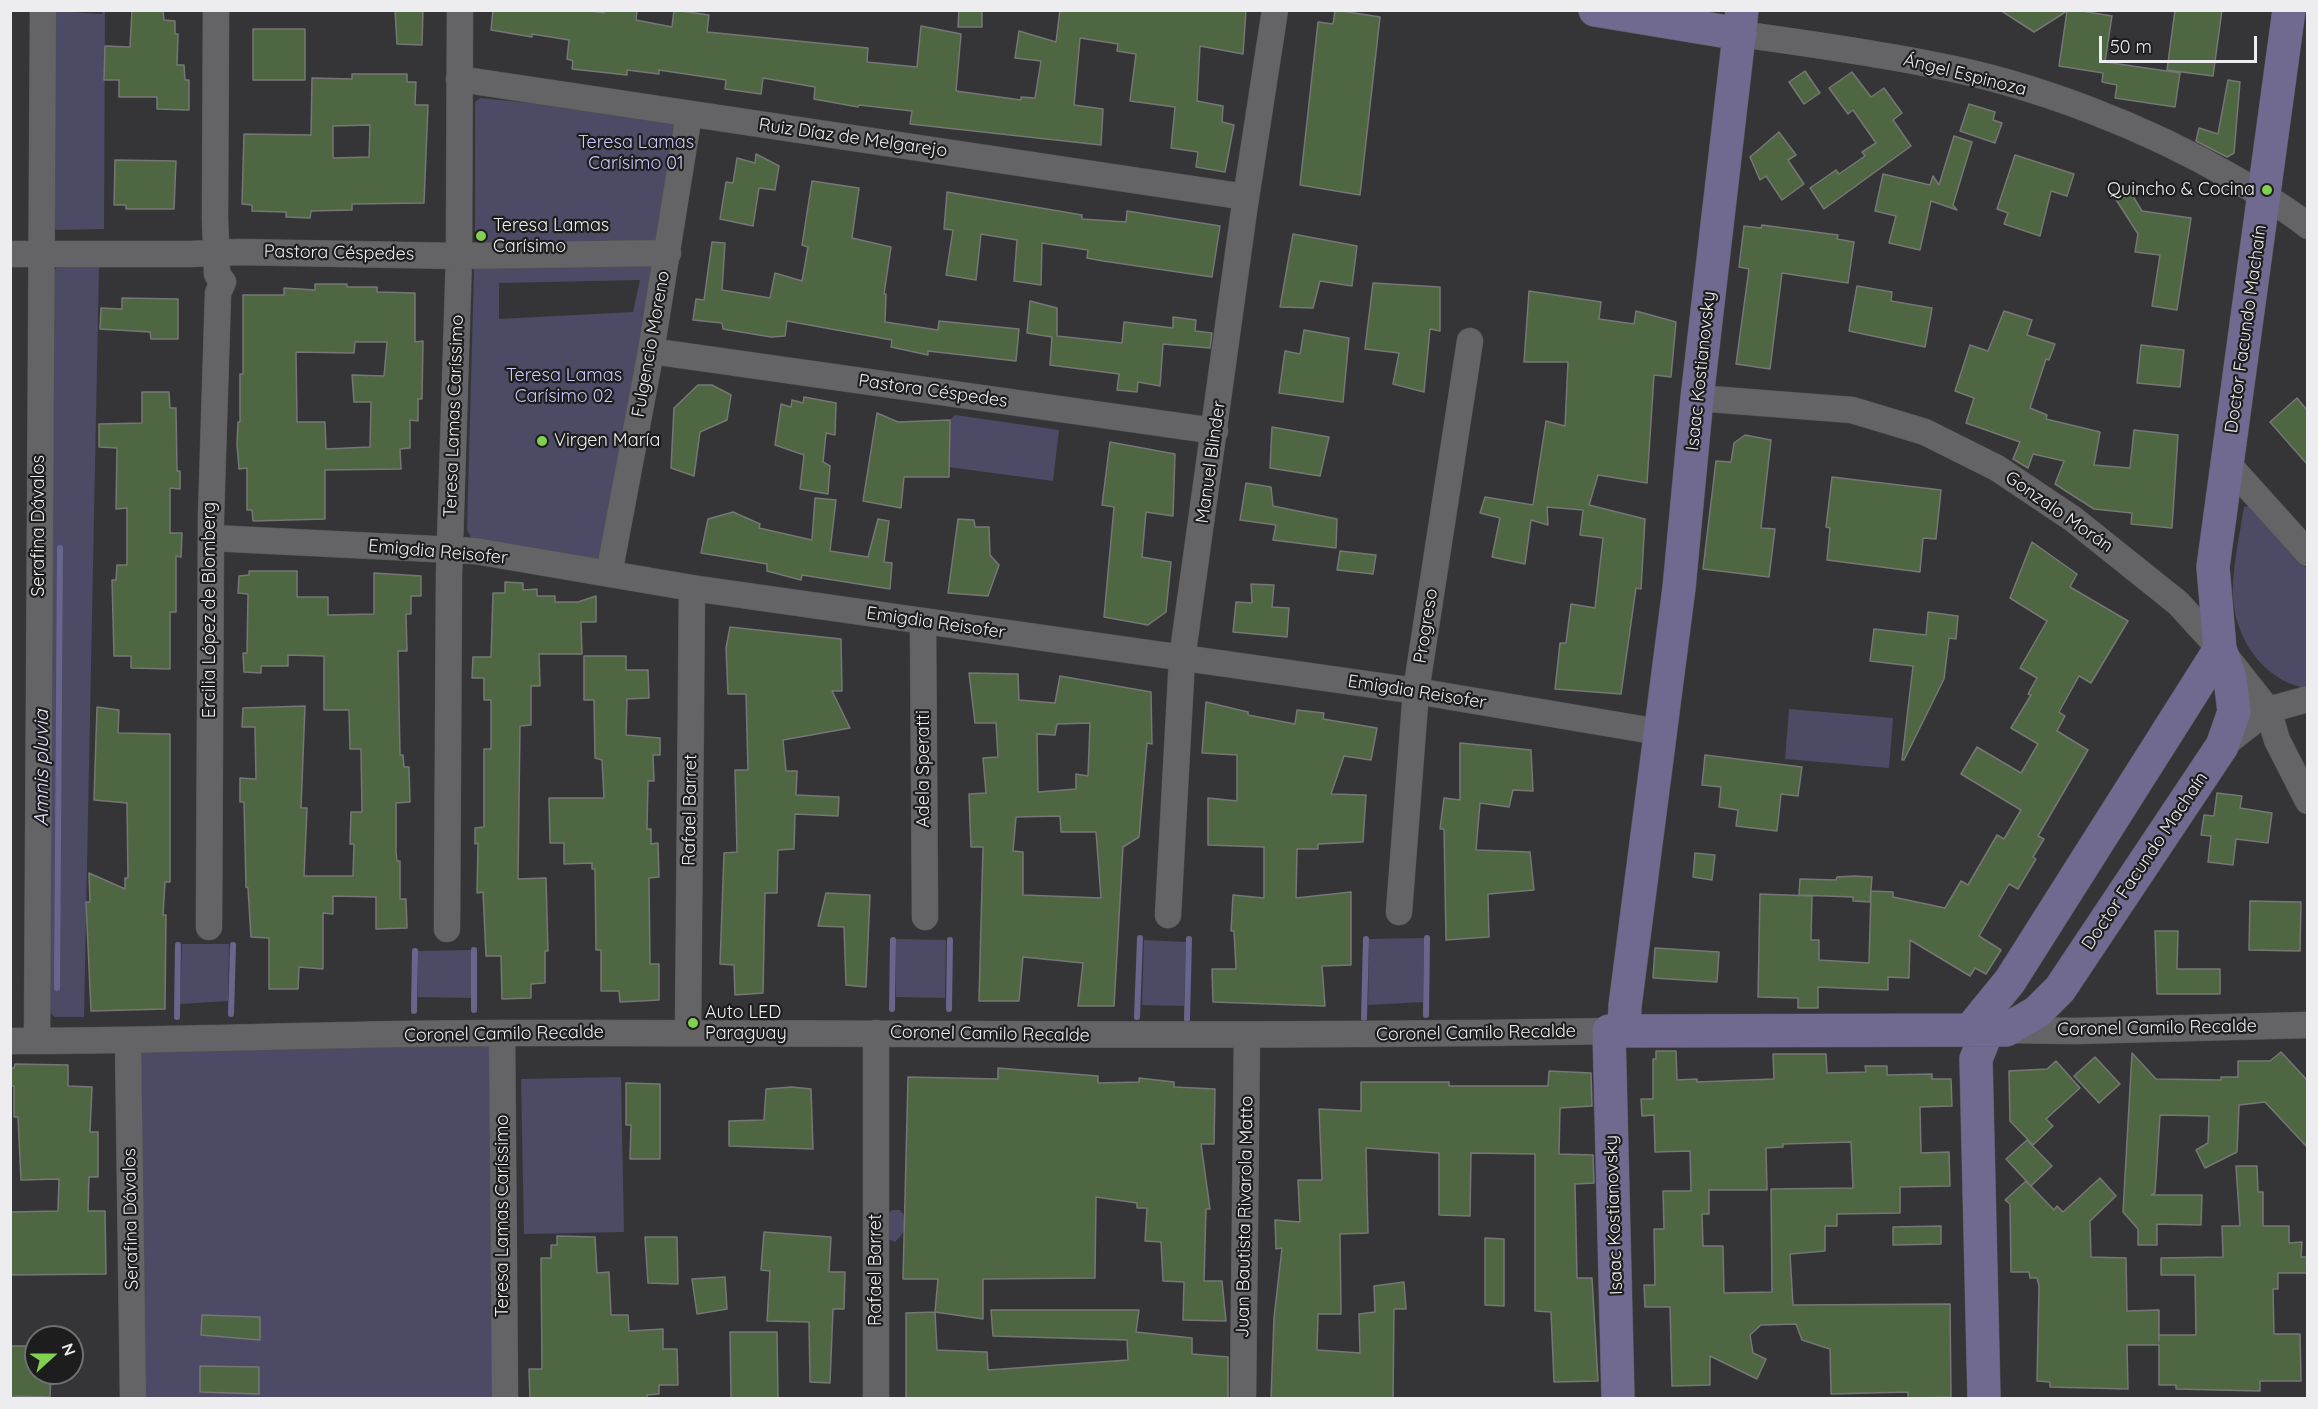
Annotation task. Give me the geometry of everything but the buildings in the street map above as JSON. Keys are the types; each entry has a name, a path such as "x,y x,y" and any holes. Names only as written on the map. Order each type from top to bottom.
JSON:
{"main road":[{"name":"Ángel Espinoza","path":"1595,10 1741,22"},
{"name":"Doctor Facundo Machaín","path":"1988,1030 2037,1012 2060,989 2222,746 2234,712 2230,678 2220,649 2213,567 2289,10"},
{"name":"Isaac Kostianovsky","path":"1618,1398 1617,1031 1679,588 1697,398 1741,22"},
{"path":"1984,1398 1976,1059 2010,981 2220,649"},
{"name":"Coronel Camilo Recalde","path":"1617,1031 1988,1030"}],"street":[{"name":"Serafina Dávalos","path":"37,1041 43,10"},
{"name":"Ercilia López de Blomberg","path":"209,927 211,538 217,273 216,10"},
{"name":"Teresa Lamas Caríssimo","path":"447,929 450,550 459,256 460,10"},
{"name":"Manuel Blinder","path":"1168,915 1182,659 1246,197 1275,10"},
{"name":"Ángel Espinoza","path":"1741,22 1935,65 2054,98 2140,131 2199,158 2265,197 2307,226"},
{"name":"Ruiz Díaz de Melgarejo","path":"459,79 1246,197"},
{"name":"Fulgencio Moreno","path":"609,574 651,351 689,114"},
{"name":"Pastora Céspedes","path":"10,254 40,254 217,273 459,256 668,253"},
{"name":"Progreso","path":"1399,912 1416,691 1470,341"},
{"name":"Pastora Céspedes","path":"651,351 1215,431"},
{"name":"Gonzalo Morán","path":"1697,398 1852,410 1925,432 1997,468 2073,519 2178,603 2220,649 2268,710 2277,740 2307,801"},
{"path":"2227,463 2307,553"},
{"name":"Emigdia Reisofer","path":"211,538 475,551 692,588 1416,691 1659,732"},
{"name":"Rafael Barret","path":"688,1033 692,588"},
{"name":"Adela Speratti","path":"923,621 926,917"},
{"path":"2222,746 2268,710 2307,699"},
{"name":"Coronel Camilo Recalde","path":"1988,1030 2075,1031 2307,1025"},
{"name":"Coronel Camilo Recalde","path":"10,1041 502,1033 1247,1035 1617,1031"},
{"name":"Teresa Lamas Caríssimo","path":"502,1033 505,1398"},
{"name":"Rafael Barret","path":"876,1033 876,1398"},
{"name":"Juan Bautista Rivarola Matto","path":"1243,1398 1247,1035"},
{"name":"Serafina Dávalos","path":"128,1040 133,1398"}],"green space":[{"path":"54,11 102,14 102,11 105,11 104,229 57,230 51,225"},
{"name":"Teresa Lamas Carísimo 01","path":"480,98 677,117 656,241 479,242 475,238 475,102"},
{"name":"Teresa Lamas Carísimo 02","path":"477,265 652,265 657,270 601,556 595,560 471,537 467,530 474,269","holes":["640,280 633,312 499,319 499,283"]},
{"path":"99,266 84,1017 55,1017 49,1012 51,274 57,267"},
{"path":"955,415 1059,430 1053,481 948,467 950,420"},
{"path":"2250,506 2307,569 2306,688 2275,675 2262,664 2251,651 2237,619 2233,602 2235,566 2244,507"},
{"path":"1789,709 1893,718 1889,768 1785,759"},
{"path":"1424,938 1423,1002 1368,1005 1369,939"},
{"path":"896,939 946,940 945,998 896,997"},
{"path":"1144,940 1186,942 1184,1006 1142,1005"},
{"path":"182,944 229,944 228,1001 180,1004"},
{"path":"472,950 472,998 418,997 418,951"},
{"path":"491,1041 500,1398 142,1398 134,1048"},
{"path":"621,1077 624,1232 524,1234 521,1079"},
{"path":"892,1210 900,1210 906,1222 902,1234 895,1242 888,1239 885,1218"}],"waterway":[{"name":"Amnis pluvia","path":"57,988 60,548"},
{"name":"Amnis pluvia","path":"1137,1017 1140,938"},
{"name":"Amnis pluvia","path":"1426,1015 1427,938"},
{"name":"Amnis pluvia","path":"1187,1019 1189,939"},
{"name":"Amnis pluvia","path":"1364,1018 1366,939"},
{"name":"Amnis pluvia","path":"892,1009 893,940"},
{"name":"Amnis pluvia","path":"949,1009 950,940"},
{"name":"Amnis pluvia","path":"177,1017 178,945"},
{"name":"Amnis pluvia","path":"231,1014 233,945"},
{"name":"Amnis pluvia","path":"474,950 474,1010"},
{"name":"Amnis pluvia","path":"414,1011 415,951"}],"place":[{"name":"Quincho & Cocina","path":"2267,190"},
{"name":"Teresa Lamas Carísimo","path":"481,236"},
{"name":"Virgen María","path":"542,441"},
{"name":"Auto LED Paraguay","path":"693,1023"}]}
